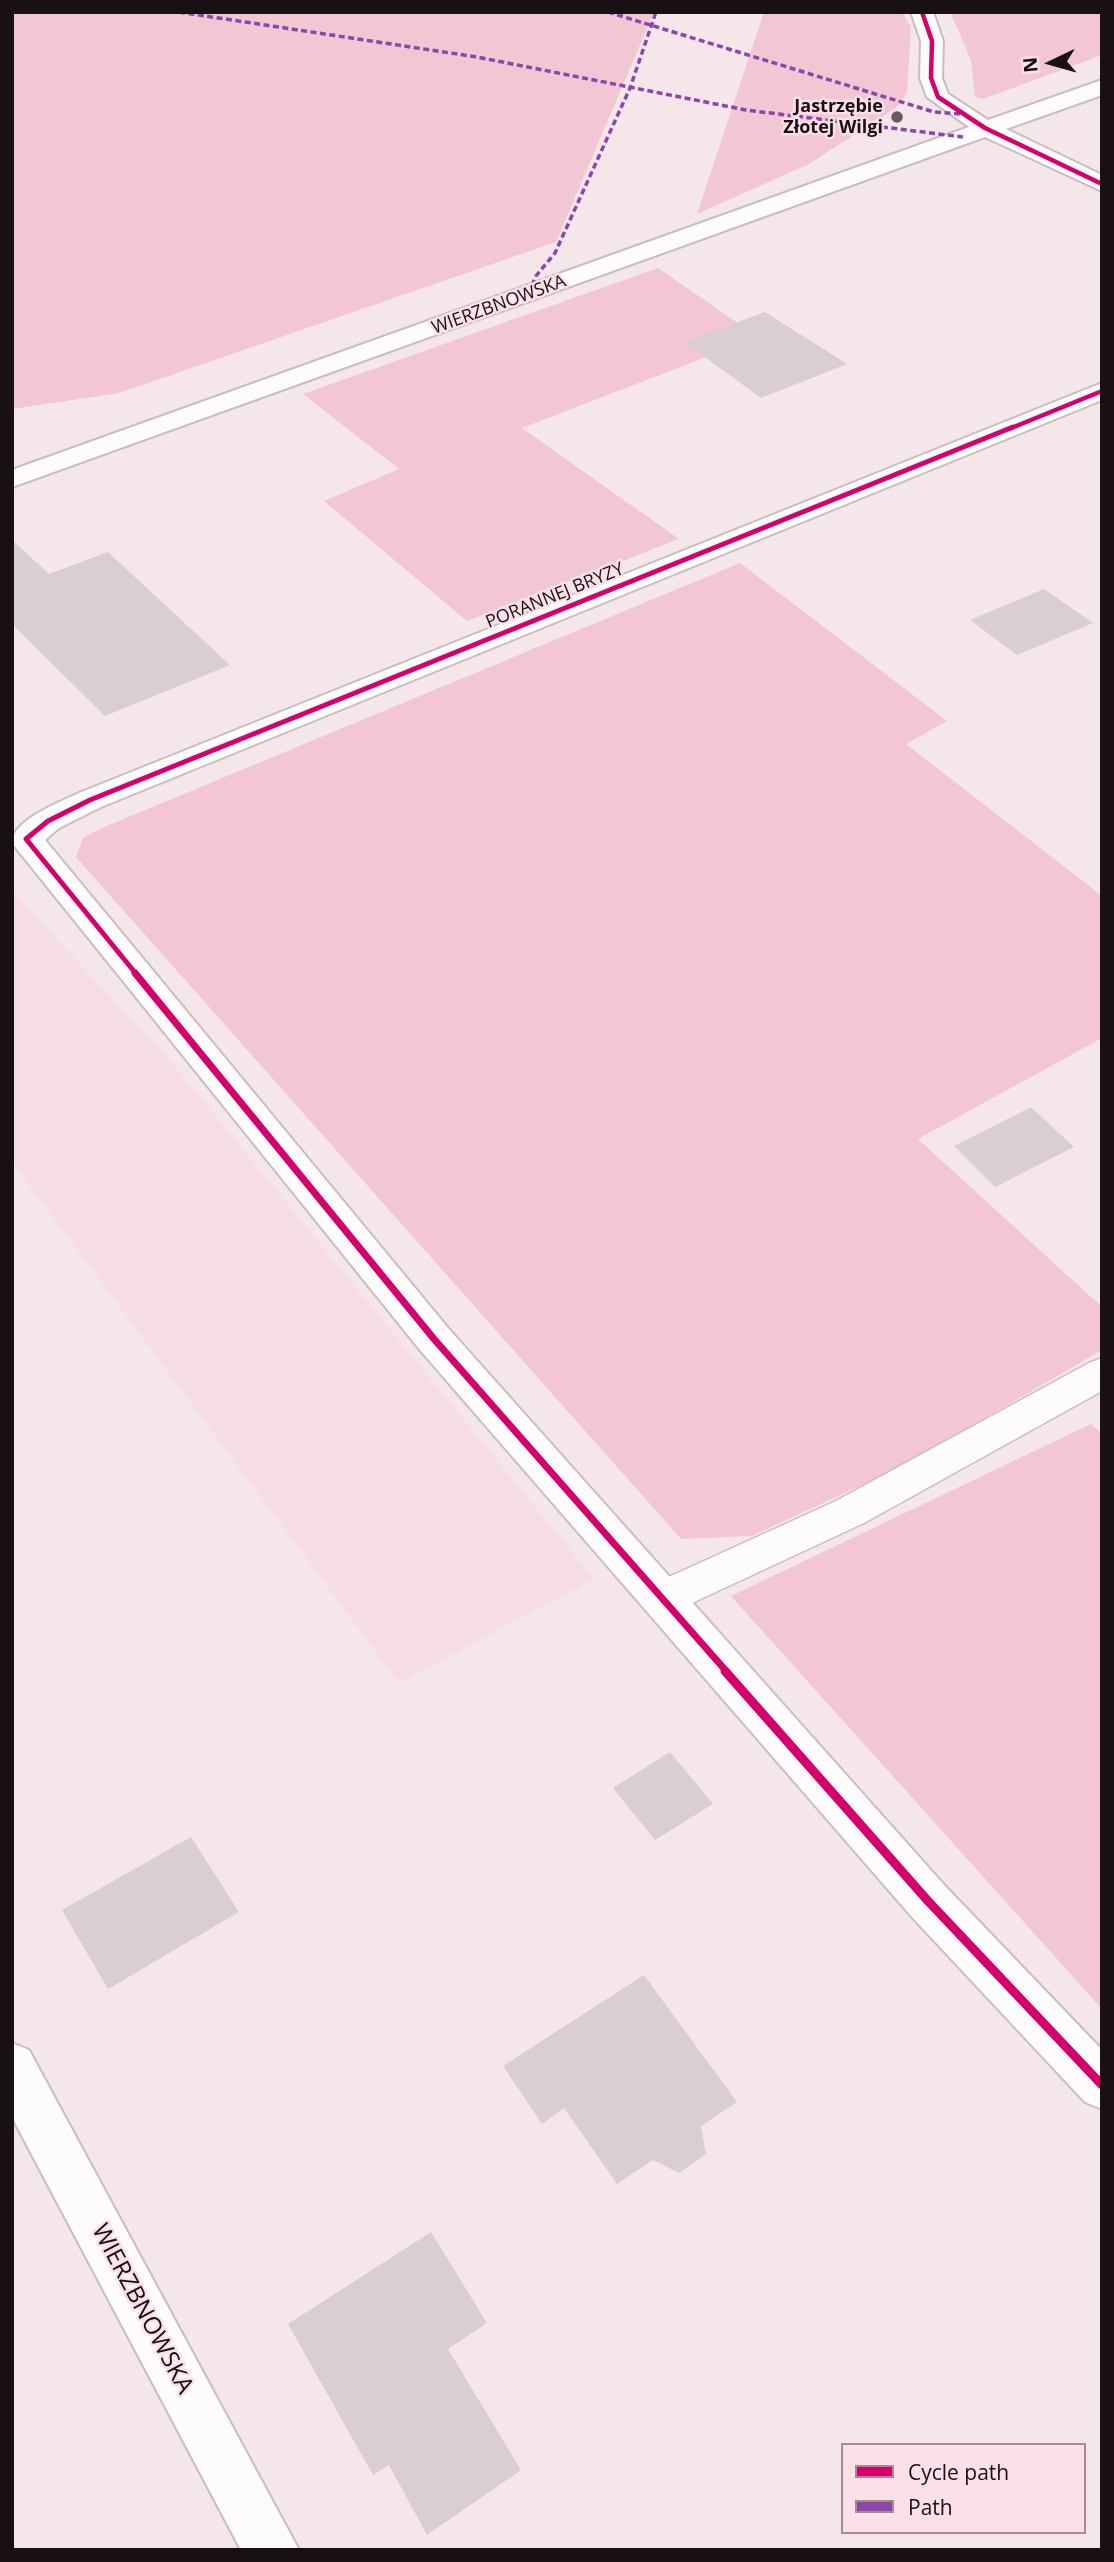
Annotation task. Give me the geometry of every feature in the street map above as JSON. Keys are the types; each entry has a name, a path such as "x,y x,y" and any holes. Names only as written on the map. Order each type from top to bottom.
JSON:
{"street":[{"path":"922,12 932,41 933,88 948,106 985,128 1102,184"},
{"name":"WIERZBNOWSKA","path":"12,479 1102,87"},
{"name":"PORANNEJ BRYZY","path":"663,1598 434,1339 26,839 48,821 90,800 1102,391"},
{"path":"663,1598 928,1901 1102,2085"},
{"name":"WIERZBNOWSKA","path":"12,2067 271,2550"}],"lane":[{"path":"663,1598 850,1512 1102,1373"}],"shaded area":[{"path":"12,12 654,12 556,242 119,393 12,409"},
{"path":"764,12 902,12 911,27 907,93 897,107 809,164 697,214"},
{"path":"950,12 1102,12 1102,55 983,99 975,97 971,60"},
{"path":"658,268 758,337 522,428 679,539 467,621 324,501 399,469 303,394"},
{"path":"740,563 947,721 906,744 1102,896 1102,1038 918,1139 1102,1307 1102,1350 901,1467 752,1536 681,1539 76,857 83,838 102,828"},
{"path":"12,891 173,1064 594,1579 399,1683 12,1162"},
{"path":"1091,1424 1102,1434 1102,2009 731,1596"}],"building":[{"path":"765,312 847,364 761,398 684,342"},
{"path":"12,540 49,574 108,552 230,665 105,716 12,624"},
{"path":"1044,589 1093,623 1017,655 970,620"},
{"path":"1031,1107 1074,1147 995,1187 954,1146"},
{"path":"670,1752 713,1804 655,1840 613,1788"},
{"path":"191,1837 239,1912 108,1989 62,1910"},
{"path":"644,1975 737,2102 701,2126 706,2154 679,2173 653,2160 617,2184 564,2108 542,2124 503,2066"},
{"path":"431,2232 487,2323 448,2349 521,2470 427,2535 389,2465 373,2475 288,2324"}],"marked path":[{"path":"179,12 477,57 746,110 963,137"},
{"path":"608,12 934,112 961,114"},
{"path":"528,294 536,276 555,253 630,88 656,12"}],"cycle path":[{"path":"922,12 932,41 931,78 938,97 985,128 1102,184"},
{"path":"1102,391 90,800 48,821 26,839 434,1339 928,1901 1102,2085"}],"place":[{"name":"Jastrzębie Złotej Wilgi","path":"897,117"}]}
